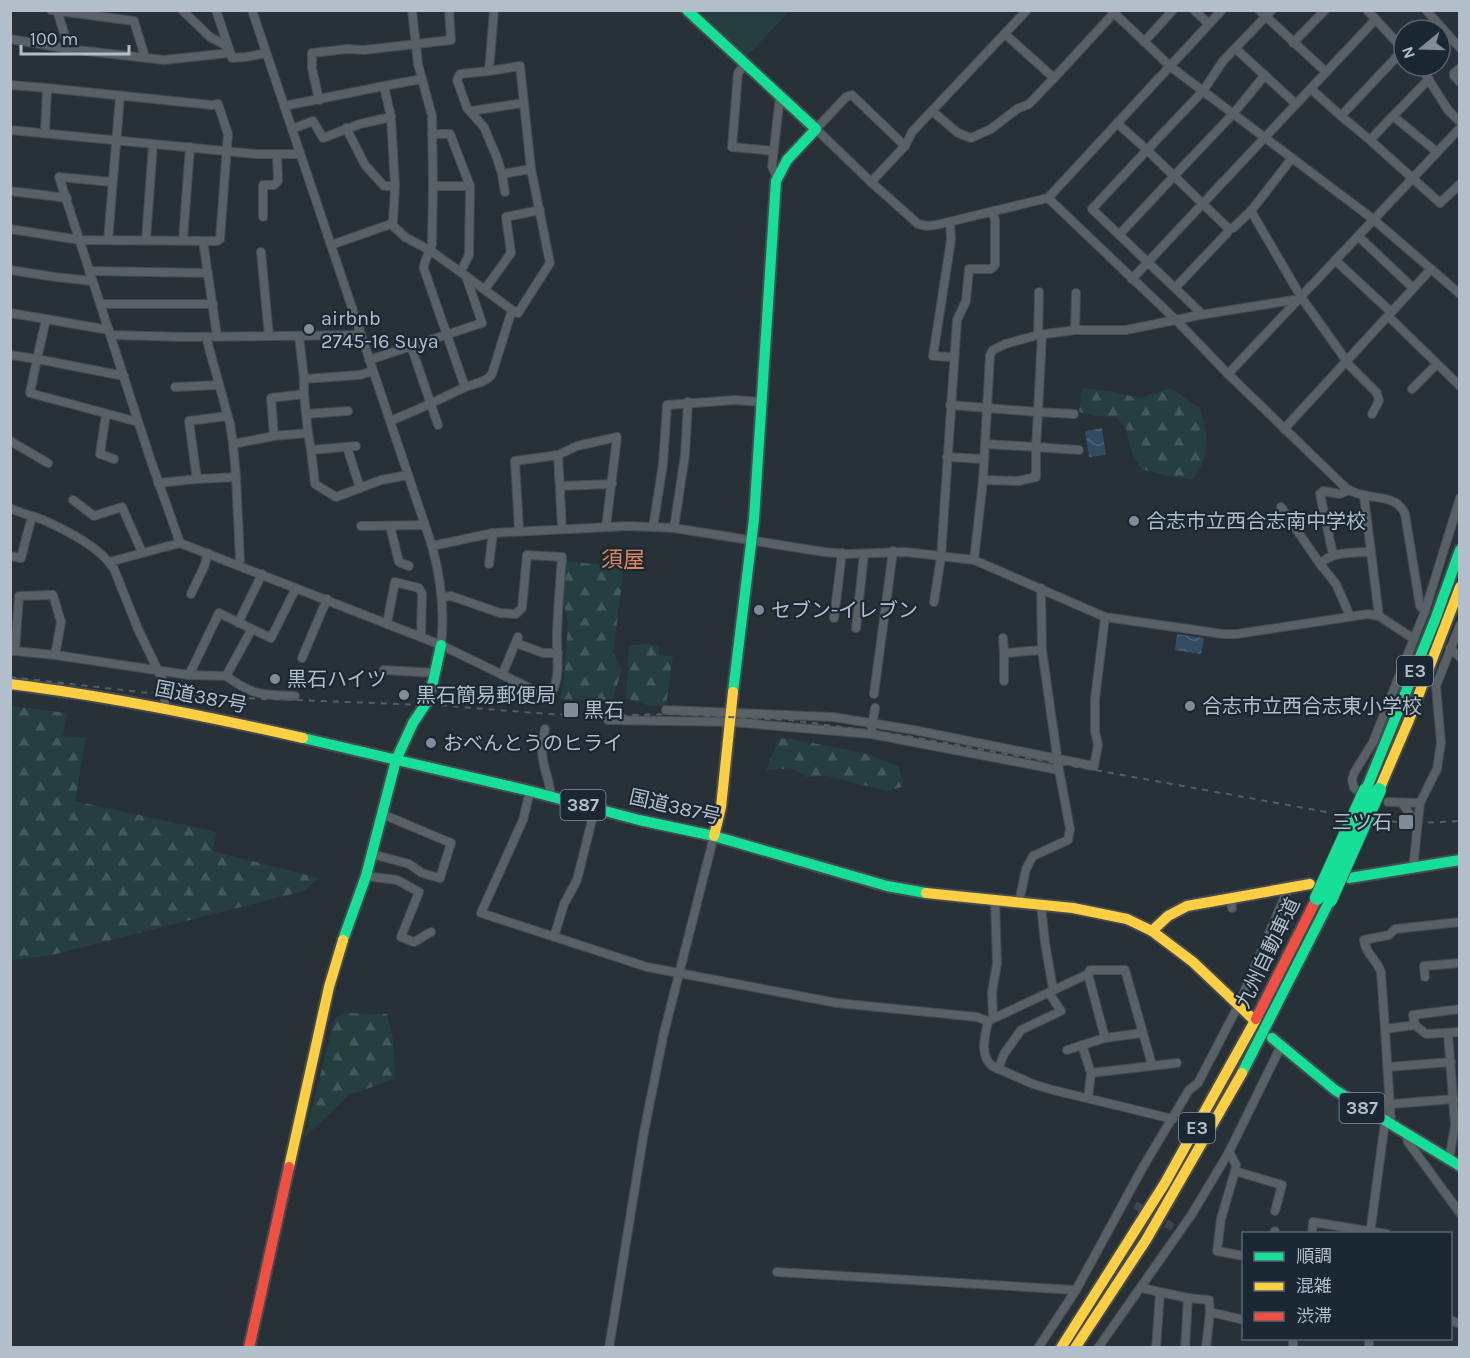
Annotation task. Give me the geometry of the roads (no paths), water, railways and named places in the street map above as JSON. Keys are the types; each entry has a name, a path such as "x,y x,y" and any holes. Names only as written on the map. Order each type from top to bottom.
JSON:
{"main road":[{"path":"687,10 816,129 787,160 777,178 774,197 752,541 740,625 721,807 714,836"},
{"name":"九州自動車道","path":"1373,794 1460,550"},
{"name":"九州自動車道","path":"1075,1347 1134,1259 1202,1146 1262,1037 1323,899 1409,720 1460,587"},
{"path":"249,1347 329,987 366,876 396,760 413,723 425,705 436,673 441,645"},
{"name":"国道387号","path":"10,684 68,691 236,723 714,836 887,886 924,893 1041,904 1108,914 1152,931"},
{"path":"1349,878 1460,860"},
{"path":"1152,931 1162,919 1187,906 1231,903 1310,884"},
{"name":"九州自動車道","path":"1061,1347 1146,1215 1219,1090 1323,899"},
{"name":"387","path":"1152,931 1193,962 1252,1018"},
{"name":"387","path":"1276,1042 1335,1090 1454,1163"}],"street":[{"path":"182,10 210,37 228,49"},
{"path":"216,10 232,58 266,53"},
{"path":"252,10 439,569 443,597 441,645"},
{"path":"412,10 422,79 432,116 431,251 424,264 424,269 465,387"},
{"path":"319,100 312,68 312,53 451,40 449,10"},
{"path":"489,71 494,10"},
{"path":"871,182 905,146 912,132 1027,10"},
{"path":"932,111 958,134 971,138 991,129 1017,109 1029,104 1115,14 1125,10"},
{"path":"1144,42 1173,10"},
{"path":"1194,10 1209,24"},
{"path":"905,146 852,95 846,97 816,129 918,224 927,226 950,222 1048,198 1222,10"},
{"path":"1259,10 1269,14 1293,43 1326,72"},
{"path":"1293,43 1324,10"},
{"path":"1367,10 1392,37"},
{"path":"1426,10 1460,48"},
{"path":"69,49 55,11 134,21 145,57"},
{"path":"1115,14 1171,67 1373,219 1460,294"},
{"path":"1200,315 1199,311 1092,209 1203,91 1223,61 1269,14"},
{"path":"1132,279 1375,20"},
{"path":"1005,34 1054,78"},
{"path":"10,39 69,49 164,60 228,49"},
{"path":"1236,49 1296,104"},
{"path":"1341,116 1392,62"},
{"path":"745,64 738,73 732,147 774,151"},
{"path":"391,224 405,237 464,273 518,313 550,263 531,169 520,66 460,74 457,80 467,108 484,128 502,174 505,192"},
{"path":"1460,68 1454,76 1460,82"},
{"path":"1119,235 1233,114 1265,75"},
{"path":"284,106 422,79"},
{"path":"1370,140 1430,79 1448,110 1460,122"},
{"path":"10,85 218,104 228,134 220,239 217,241 80,240 10,229"},
{"path":"331,245 393,222 395,186 392,117 384,86"},
{"path":"45,133 47,88"},
{"path":"1311,89 1440,203 1460,184"},
{"path":"108,240 120,96"},
{"path":"777,178 772,166 780,96"},
{"path":"471,111 523,103"},
{"path":"1393,116 1437,152"},
{"path":"292,129 313,121 323,138 346,128 392,117"},
{"path":"1117,123 1229,229"},
{"path":"346,128 365,165 384,186 395,186"},
{"path":"1228,374 1460,128"},
{"path":"10,130 227,151 300,153"},
{"path":"369,360 482,323 464,273 469,255 470,186 450,134 432,134"},
{"path":"146,240 153,144"},
{"path":"183,240 190,147"},
{"path":"263,217 263,185 274,184 278,181 278,154"},
{"path":"1175,288 1229,229 1251,211 1292,158"},
{"path":"502,174 531,169"},
{"path":"112,182 59,177 138,423 180,543"},
{"path":"433,186 470,186"},
{"path":"10,191 67,198"},
{"path":"1048,198 1349,490 1364,496 1396,501 1402,506 1406,514 1420,606 1425,611"},
{"path":"484,290 511,253 506,217 540,210"},
{"path":"1251,211 1299,299 1345,360 1377,393 1379,401 1372,414"},
{"path":"934,602 941,556 957,320 966,301 969,269 992,269 995,265 995,220 992,212"},
{"path":"950,222 951,240 933,356 953,357"},
{"path":"1358,236 1413,288"},
{"path":"203,241 217,336"},
{"path":"261,252 269,336"},
{"path":"1335,260 1436,365 1460,386"},
{"path":"1284,429 1431,269"},
{"path":"10,270 92,281"},
{"path":"89,271 208,273"},
{"path":"983,480 1018,481 1036,477 1039,292"},
{"path":"1075,330 1076,293"},
{"path":"974,560 983,480 990,355 993,350 1005,344 1040,334 1075,330 1126,330 1299,299"},
{"path":"100,304 213,304"},
{"path":"390,421 432,405 465,387 489,378 512,310"},
{"path":"10,313 110,333 206,336 361,335"},
{"path":"46,319 30,393 138,423"},
{"path":"206,336 233,444 238,565"},
{"path":"299,336 315,484 336,497 381,480 408,475"},
{"path":"411,345 438,426"},
{"path":"10,355 124,376"},
{"path":"1412,389 1436,365"},
{"path":"304,379 360,375 373,371"},
{"path":"175,387 219,385"},
{"path":"274,436 271,398 304,394"},
{"path":"653,527 663,464 667,405 735,400 761,402"},
{"path":"674,528 685,454 688,402"},
{"path":"950,405 1074,414"},
{"path":"306,414 348,411"},
{"path":"106,414 100,454 114,459"},
{"path":"197,479 189,421 227,416"},
{"path":"233,444 274,436 308,433"},
{"path":"519,530 515,461 558,454 577,446 617,437 606,527"},
{"path":"10,441 48,463"},
{"path":"985,444 1079,450"},
{"path":"311,450 356,446"},
{"path":"347,447 360,488"},
{"path":"558,454 562,528"},
{"path":"947,457 984,459"},
{"path":"158,483 236,477"},
{"path":"560,486 612,484"},
{"path":"1333,555 1320,494 1323,491 1340,494 1349,490"},
{"path":"1364,496 1379,616"},
{"path":"1419,805 1402,803 1354,788 1352,780 1373,742 1425,611 1460,498"},
{"path":"73,500 94,516 122,507 142,552"},
{"path":"1281,507 1336,584 1350,616"},
{"path":"10,508 68,533 109,562 166,687 164,710"},
{"path":"10,556 21,558 32,516"},
{"path":"361,526 425,525"},
{"path":"390,526 399,562 409,566"},
{"path":"432,546 519,530 606,527 674,528 842,554 893,551 974,560 1104,616 1230,634 1368,614 1379,616 1414,639"},
{"path":"489,564 493,533"},
{"path":"109,562 180,543 441,645 540,693 547,693 555,687 562,557 527,555 522,608 516,614 500,613 451,596 443,597"},
{"path":"874,694 893,551"},
{"path":"1320,564 1333,555 1371,552"},
{"path":"191,594 208,553"},
{"path":"834,618 842,554"},
{"path":"856,628 864,554"},
{"path":"238,623 262,574"},
{"path":"387,623 394,584 397,582 420,588 422,593 421,637"},
{"path":"189,675 219,613 271,638 296,588"},
{"path":"1019,902 1026,869 1034,856 1068,840 1070,829 1042,650 1041,588"},
{"path":"55,655 61,622 53,595 19,596 13,651 189,675 226,676 246,690 259,694 295,696"},
{"path":"302,658 327,599"},
{"path":"608,720 833,717 873,722 1094,766 1098,745 1095,731 1095,699 1104,616"},
{"path":"226,676 252,629"},
{"path":"1413,869 1415,819 1419,805 1437,769 1441,743 1436,686 1459,630"},
{"path":"1003,638 1004,681"},
{"path":"502,675 517,640 543,653 558,653"},
{"path":"1450,648 1460,657"},
{"path":"1004,653 1042,650"},
{"path":"384,670 436,673"},
{"path":"871,734 875,708"},
{"path":"666,710 871,734 1059,770"},
{"path":"546,729 541,749 551,796"},
{"path":"530,791 523,819 481,913 647,967 826,1001 990,1019 1088,974 1090,970 1125,970 1152,1065"},
{"path":"1402,803 1415,819"},
{"path":"554,937 564,904 577,880 595,808"},
{"path":"372,854 409,864 422,873 440,878 452,843 382,814"},
{"path":"609,1347 644,1131 663,1037 714,836"},
{"path":"366,876 397,880 419,892 401,937 414,942 431,932"},
{"path":"1038,1347 1076,1290 1143,1167 1189,1090 1198,1083 1213,1057 1220,1037 1238,1006 1288,889"},
{"path":"995,900 997,964 983,1052 987,1061 1033,1084 1173,1119"},
{"path":"998,1068 1004,1054 1021,1030 1060,1011 1051,991 1041,904"},
{"path":"1312,1232 1313,1222 1370,1231 1391,1104 1381,972 1379,966 1367,954 1364,940 1389,935 1395,929 1460,922"},
{"path":"1425,977 1424,966 1460,963"},
{"path":"1088,974 1104,1038"},
{"path":"1414,1025 1413,1015 1460,1009"},
{"path":"1385,1029 1414,1025 1426,1034 1460,1032"},
{"path":"1067,1050 1104,1038 1142,1032"},
{"path":"1448,1033 1457,1125 1454,1163"},
{"path":"1098,1347 1142,1288 1229,1152 1276,1042"},
{"path":"1082,1045 1091,1072 1088,1098"},
{"path":"1388,1067 1451,1062"},
{"path":"1091,1072 1178,1063"},
{"path":"1391,1104 1454,1099"},
{"path":"1406,1134 1408,1142 1460,1213"},
{"path":"1229,1152 1236,1165 1221,1219 1216,1251 1242,1256"},
{"path":"1235,1170 1282,1185 1275,1211"},
{"path":"1126,1199 1135,1205"},
{"path":"777,1272 1076,1290"},
{"path":"1142,1288 1209,1300 1206,1347"},
{"path":"1156,1347 1160,1292"},
{"path":"1185,1347 1188,1298"},
{"path":"1210,1312 1242,1320"}],"water":[{"path":"1102,428 1106,455 1089,457 1085,431"},
{"path":"1177,634 1204,638 1201,654 1175,650"}],"tunnel":[{"path":"1135,1205 1174,1228"}],"railway":[{"path":"10,677 166,695 451,706 547,714 599,716 670,714 790,720 907,736 1343,815"},
{"path":"1380,821 1420,823 1460,821"}],"place":[{"name":"airbnb 2745-16 Suya","path":"309,329"},
{"name":"合志市立西合志南中学校","path":"1134,521"},
{"name":"セブン-イレブン","path":"759,610"},
{"name":"黒石ハイツ","path":"275,679"},
{"name":"黒石簡易郵便局","path":"404,695"},
{"name":"合志市立西合志東小学校","path":"1190,706"},
{"name":"黒石","path":"571,710"},
{"name":"おべんとうのヒライ","path":"431,743"},
{"name":"三ツ石","path":"1406,822"}],"district":[{"name":"須屋","path":"623,560"}]}
